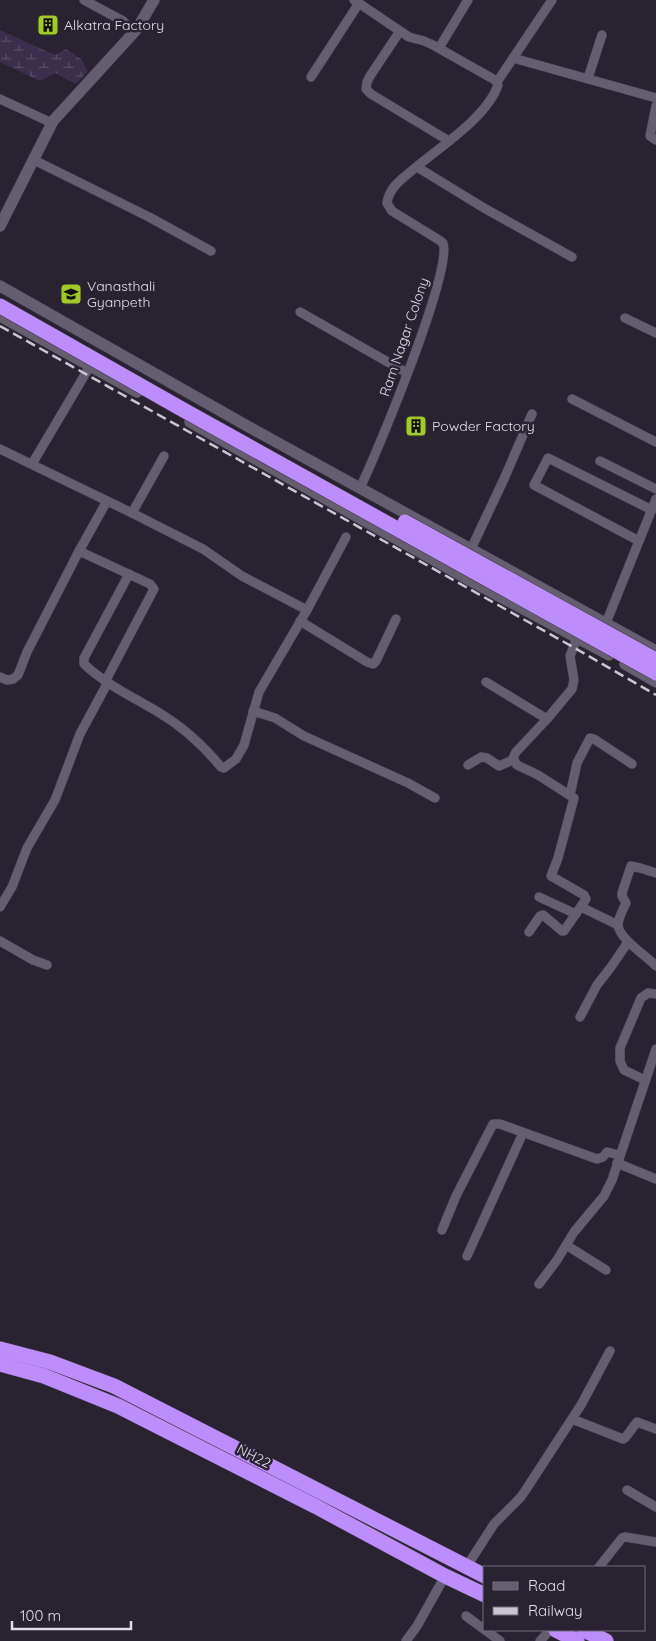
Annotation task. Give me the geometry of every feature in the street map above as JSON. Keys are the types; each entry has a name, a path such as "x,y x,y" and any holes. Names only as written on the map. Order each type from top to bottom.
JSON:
{"highway":[{"path":"0,295 291,460 656,660"},
{"path":"0,306 656,673"},
{"name":"NH22","path":"0,1349 50,1362 114,1386 483,1575"},
{"name":"NH22","path":"0,1364 44,1376 118,1406 483,1594"},
{"path":"558,1631 577,1641"},
{"path":"586,1631 606,1641"}],"street":[{"path":"84,0 123,21 135,32"},
{"path":"0,226 52,123 135,32 154,0"},
{"path":"439,48 468,0"},
{"name":"Ram Nagar Colony","path":"360,488 375,456 434,299 444,252 443,243 392,211 387,203 391,191 398,182 475,119 552,0"},
{"path":"311,77 356,2 412,38 439,48 497,84"},
{"path":"400,31 370,76 366,89 371,94 449,141"},
{"path":"588,78 602,35"},
{"path":"513,58 656,98"},
{"path":"0,99 52,123"},
{"path":"656,106 650,136 656,140"},
{"path":"34,160 149,217 211,252"},
{"path":"417,167 484,208 572,257"},
{"path":"0,286 249,427 656,651"},
{"path":"22,298 4,319 656,682"},
{"path":"300,312 407,373"},
{"path":"625,318 656,333"},
{"path":"32,464 90,366"},
{"path":"572,399 656,442"},
{"path":"471,549 532,414"},
{"path":"0,449 203,549 242,576 307,610"},
{"path":"132,513 164,456"},
{"path":"639,541 534,485 548,458 652,510"},
{"path":"600,461 656,489"},
{"path":"606,624 656,499"},
{"path":"0,678 13,680 18,675 26,652 107,502"},
{"path":"387,533 402,510"},
{"path":"128,574 84,661 86,666 178,725 205,748 223,768 226,768 244,745 259,692 307,610 346,537"},
{"path":"0,907 12,887 30,842 55,800 80,734 154,590 152,586 79,551"},
{"path":"300,621 373,664 396,618"},
{"path":"513,760 516,752 569,694 574,685 574,674 570,656 577,638"},
{"path":"486,682 547,719"},
{"path":"253,711 275,718 304,736 408,783 436,798"},
{"path":"570,795 577,763 590,738 632,764"},
{"path":"468,765 481,757 487,758 499,766 513,760"},
{"path":"513,760 517,765 538,775 575,800 551,876 585,896 586,900 564,931 543,915 540,916 529,932"},
{"path":"656,873 631,866 622,893 626,903 618,925 628,942 656,966"},
{"path":"539,897 618,925"},
{"path":"0,941 34,960 47,964"},
{"path":"580,1017 597,984 628,942"},
{"path":"646,1080 624,1070 619,1053 642,998 648,993 656,994"},
{"path":"539,1284 574,1232 604,1196 612,1180 656,1049"},
{"path":"442,1230 456,1196 493,1124 500,1124 597,1159 603,1157 607,1152 656,1179"},
{"path":"467,1256 523,1132"},
{"path":"566,1245 606,1270"},
{"path":"467,1566 491,1529 502,1515 520,1498 591,1388 610,1351"},
{"path":"572,1419 623,1439 637,1422 656,1429"},
{"path":"627,1490 656,1507"},
{"path":"600,1566 625,1536 656,1542"},
{"path":"406,1641 417,1626 445,1576"},
{"path":"466,1616 483,1628"},
{"path":"486,1631 500,1641"},
{"path":"540,1641 549,1631"}],"green space":[{"path":"0,30 55,55 66,49 81,59 88,71 76,84 55,73 40,81 0,62"}],"railway":[{"path":"0,326 656,695"}],"place":[{"name":"Alkatra Factory","path":"48,25"},
{"name":"Vanasthali Gyanpeth","path":"71,294"},
{"name":"Powder Factory","path":"416,426"}]}
